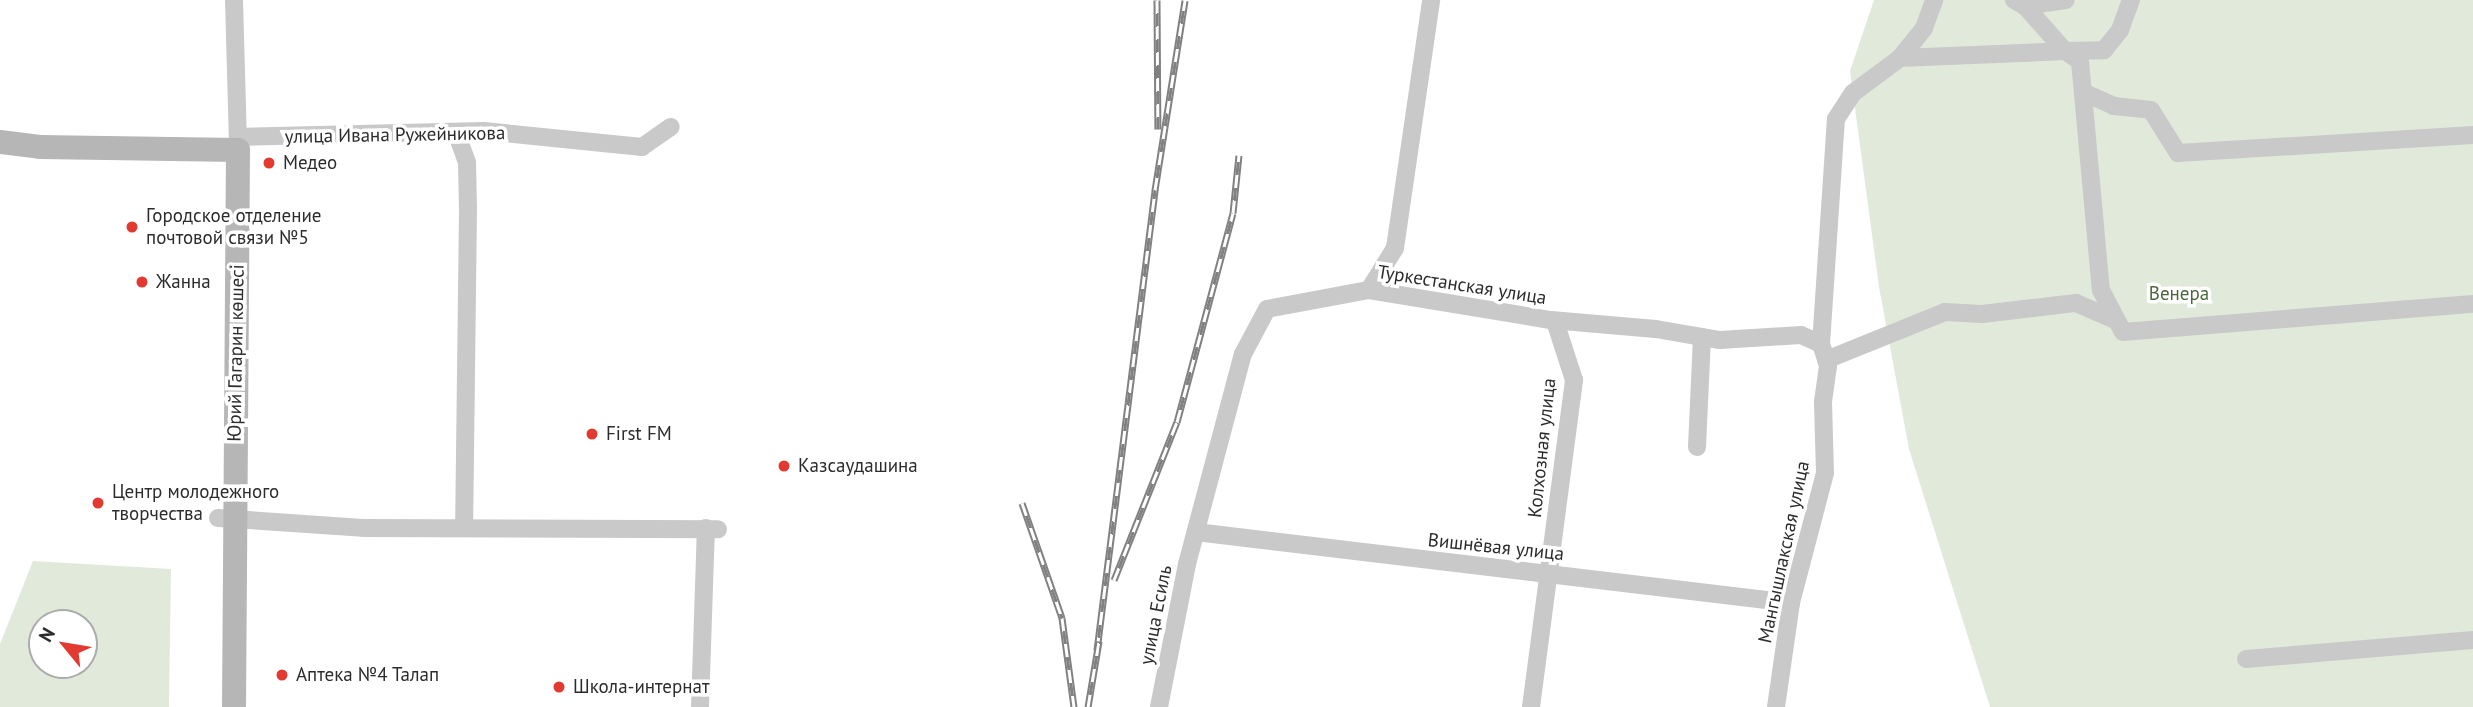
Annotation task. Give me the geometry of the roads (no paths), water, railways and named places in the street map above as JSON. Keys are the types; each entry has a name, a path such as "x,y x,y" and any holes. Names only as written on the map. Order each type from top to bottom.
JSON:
{"main road":[{"path":"0,142 233,147"},
{"name":"Юрий Гагарин көшесі","path":"218,707 226,519 233,147"},
{"name":"Юрий Гагарин көшесі","path":"226,519 234,707"}],"street":[{"name":"Юрий Гагарин көшесі","path":"233,147 234,0"},
{"path":"1369,290 1395,248 1431,0"},
{"name":"Мангышлакская улица","path":"1776,707 1791,603 1825,473 1824,352 1836,119 1853,93 1900,58 1924,29 1934,0"},
{"path":"2020,3 2066,0"},
{"path":"1900,58 2104,50 2120,30 2131,0"},
{"path":"2020,3 2065,51 2080,61 2101,290 2113,318 2123,332 2473,304"},
{"path":"2085,93 2114,106 2151,110 2178,153 2473,135"},
{"name":"улица Ивана Ружейникова","path":"233,147 456,132 642,147 671,127"},
{"path":"456,132 467,162 468,209 464,527"},
{"name":"Туркестанская улица","path":"1196,532 1243,354 1267,309 1369,290 1555,321 1702,337 1801,335 1824,352"},
{"path":"1824,352 1945,312 2016,312 2076,303 2113,318"},
{"name":"Колхозная улица","path":"1531,707 1574,380 1555,321"},
{"path":"1697,447 1702,337"},
{"path":"226,519 363,528 712,528 700,707"},
{"name":"Вишнёвая улица","path":"1196,532 1791,603"},
{"name":"улица Есиль","path":"1159,707 1196,532"},
{"path":"2246,659 2473,640"}],"railway":[{"path":"1157,0 1158,129"},
{"path":"1097,650 1155,190 1185,0"},
{"path":"1114,580 1177,422 1233,213 1239,155"},
{"path":"1022,503 1062,618 1074,707"},
{"path":"1088,707 1099,641"}],"place":[{"name":"Медео","path":"269,163"},
{"name":"Городское отделение почтовой связи №5","path":"132,227"},
{"name":"Жанна","path":"142,282"},
{"name":"First FM","path":"592,434"},
{"name":"Казсаудашина","path":"784,466"},
{"name":"Центр молодежного творчества","path":"98,503"},
{"name":"Аптека №4 Талап","path":"282,675"},
{"name":"Школа-интернат","path":"559,687"}],"park label":[{"name":"Венера","path":"2179,294"}]}
